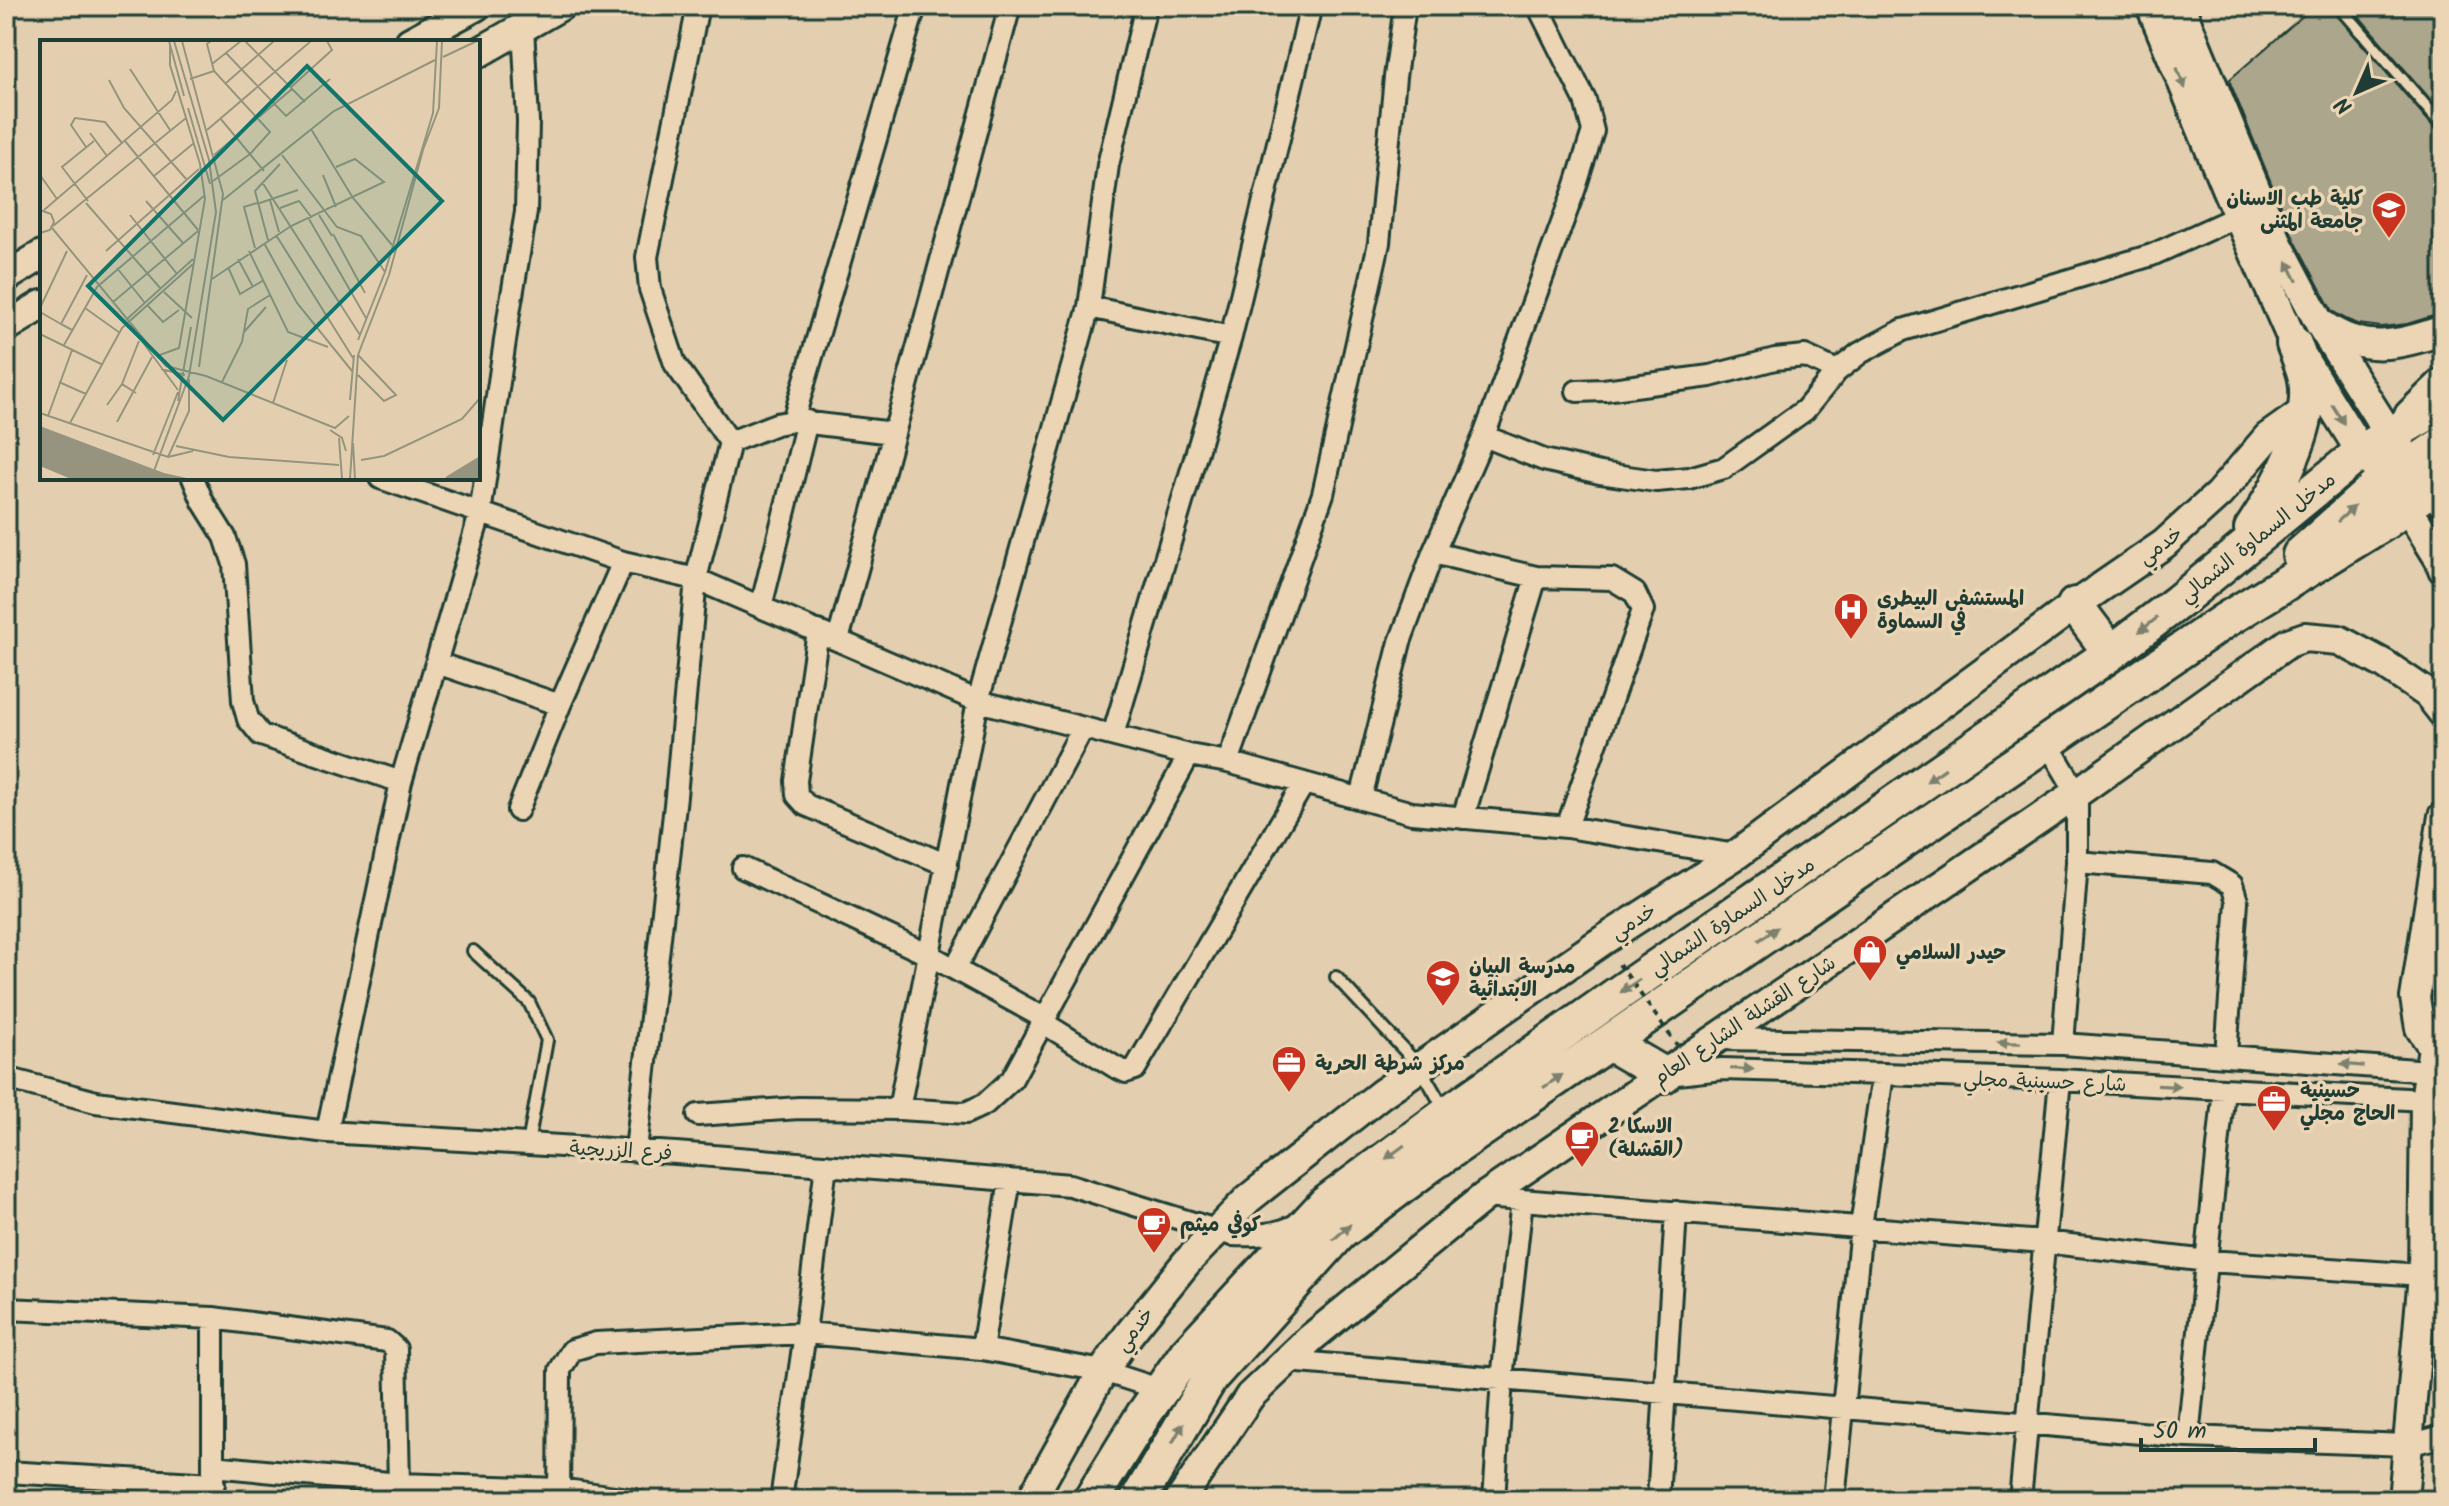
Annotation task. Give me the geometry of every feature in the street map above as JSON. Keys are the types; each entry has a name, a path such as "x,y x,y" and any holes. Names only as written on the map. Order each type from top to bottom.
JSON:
{"highway":[{"path":"2178,602 2242,543 2271,502 2290,463 2306,410 2307,334"},
{"name":"مدخل السماوة الشمالي","path":"1091,1500 1187,1353 1325,1204 1447,1114 2111,653 2375,443 2443,404"},
{"path":"2375,443 2396,453 2392,470 2420,486"},
{"name":"مدخل السماوة الشمالي","path":"1138,1500 1210,1378 1340,1233 1430,1165 2420,486 2443,444"},
{"path":"2075,605 2111,653"},
{"path":"1609,1043 1670,1060"}],"main road":[{"path":"414,40 476,6"},
{"path":"480,52 560,6"},
{"path":"2151,6 2238,216 2375,443 2443,382"},
{"path":"2180,6 2279,246 2307,334"},
{"path":"6,277 40,256"},
{"path":"6,327 40,306"},
{"path":"2307,334 2369,345 2404,341 2443,330"},
{"name":"خدمي","path":"1031,1500 1103,1371 1157,1298 1224,1232 1248,1199 1369,1103 1602,941 1736,855 2075,605 2164,544 2193,520 2268,437 2306,410"},
{"path":"2420,486 2443,569"},
{"name":"شارع القشلة الشارع العام","path":"1180,1500 1250,1396 1311,1338 1484,1197 1670,1060 1717,1039 2077,793 2288,643 2305,637 2339,640 2384,664 2428,694 2443,713"},
{"path":"2403,1500 2423,1275 2425,1100 2437,1057 2420,1028 2415,998 2443,816"}],"street":[{"path":"636,1150 696,579 730,442 675,364 650,289 647,257 698,6"},
{"path":"761,607 800,421 915,6"},
{"path":"838,640 1010,6"},
{"path":"899,1109 978,701 1089,307 1108,165 1146,6"},
{"path":"1113,735 1231,337 1311,6"},
{"path":"1228,762 1323,494 1379,243 1405,6"},
{"path":"1361,798 1400,642 1433,553 1484,436 1593,131 1585,100 1538,6"},
{"path":"327,1132 401,782 480,514 526,212 528,121 523,27"},
{"path":"1484,436 1544,460 1600,473 1656,481 1689,478 1724,468 1805,410 1837,371 1860,353 1903,330 2152,255 2238,216"},
{"path":"1089,307 1231,337"},
{"path":"1577,391 1710,376 1775,359 1805,356 1837,371"},
{"path":"730,442 776,424 800,421 893,433"},
{"path":"194,480 203,502 225,537 234,564 243,701 248,719 261,735 401,782"},
{"path":"386,480 623,562 696,579 978,701 1189,755 1228,762 1412,813 1567,827 1736,855"},
{"path":"1433,553 1536,577 1612,579 1635,593 1643,610 1567,827"},
{"path":"518,810 623,562"},
{"path":"1463,818 1536,577"},
{"path":"818,631 796,781 797,795 806,805 947,865"},
{"path":"437,663 560,705"},
{"path":"955,969 1083,728"},
{"path":"2047,742 2077,793 2077,862 2063,1044"},
{"path":"698,1115 799,1108 966,1113 985,1104 1012,1079 1189,755"},
{"path":"743,868 929,955 1126,1072 1135,1069 1304,783"},
{"path":"2077,862 2212,873 2232,885 2237,901 2226,1055"},
{"name":"شارع حسينية مجلي","path":"1717,1039 2063,1044 2226,1055 2437,1057"},
{"name":"شارع حسينية مجلي","path":"1670,1060 1722,1069 2060,1080 2425,1100"},
{"path":"1834,1500 1861,1227 1883,1074"},
{"name":"فرع الزريجية","path":"6,1078 96,1102 327,1132 636,1150 1070,1185 1224,1232 1253,1236 1274,1234 1312,1216"},
{"path":"2020,1500 2060,1080"},
{"path":"2188,1437 2224,1089"},
{"path":"781,1500 826,1165"},
{"path":"982,1349 1010,1180"},
{"path":"1484,1197 2044,1242 2208,1261 2423,1275"},
{"path":"1494,1500 1502,1379 1522,1200"},
{"path":"1658,1500 1676,1212"},
{"path":"1224,1232 1242,1244 1249,1256 1252,1270 1250,1284"},
{"path":"6,1309 213,1318 387,1341 396,1349 398,1492"},
{"path":"213,1318 213,1483"},
{"path":"559,1494 560,1370 572,1350 596,1343 805,1333 982,1349 1103,1371 1162,1390"},
{"path":"1287,1361 2188,1437 2408,1445 2443,1436"},
{"path":"6,1472 398,1492 559,1494 636,1500"}],"lane":[{"path":"2339,6 2443,126"},
{"path":"473,951 529,1002 547,1040 528,1144"},
{"path":"1336,977 1420,1067 1447,1114"}],"path":[{"path":"1619,964 1670,1060"}],"building":[{"name":"كلية طب الاسنان جامعة المثنى","path":"2314,6 2331,6 2437,131 2443,134 2443,313 2407,324 2381,327 2346,319 2332,311 2294,239 2229,80"},
{"path":"2350,6 2443,6 2443,114"}],"place":[{"name":"كلية طب الاسنان جامعة المثنى","path":"2389,240"},
{"name":"المستشفى البيطري في السماوة","path":"1851,641"},
{"name":"حيدر السلامي","path":"1870,983"},
{"name":"مدرسة البيان الابتدائية","path":"1443,1008"},
{"name":"مركز شرطة الحرية","path":"1289,1094"},
{"name":"حسينية الحاج مجلي","path":"2274,1133"},
{"name":"الاسكا 2 (القشلة)","path":"1582,1169"},
{"name":"كوفي ميثم","path":"1154,1255"}]}
